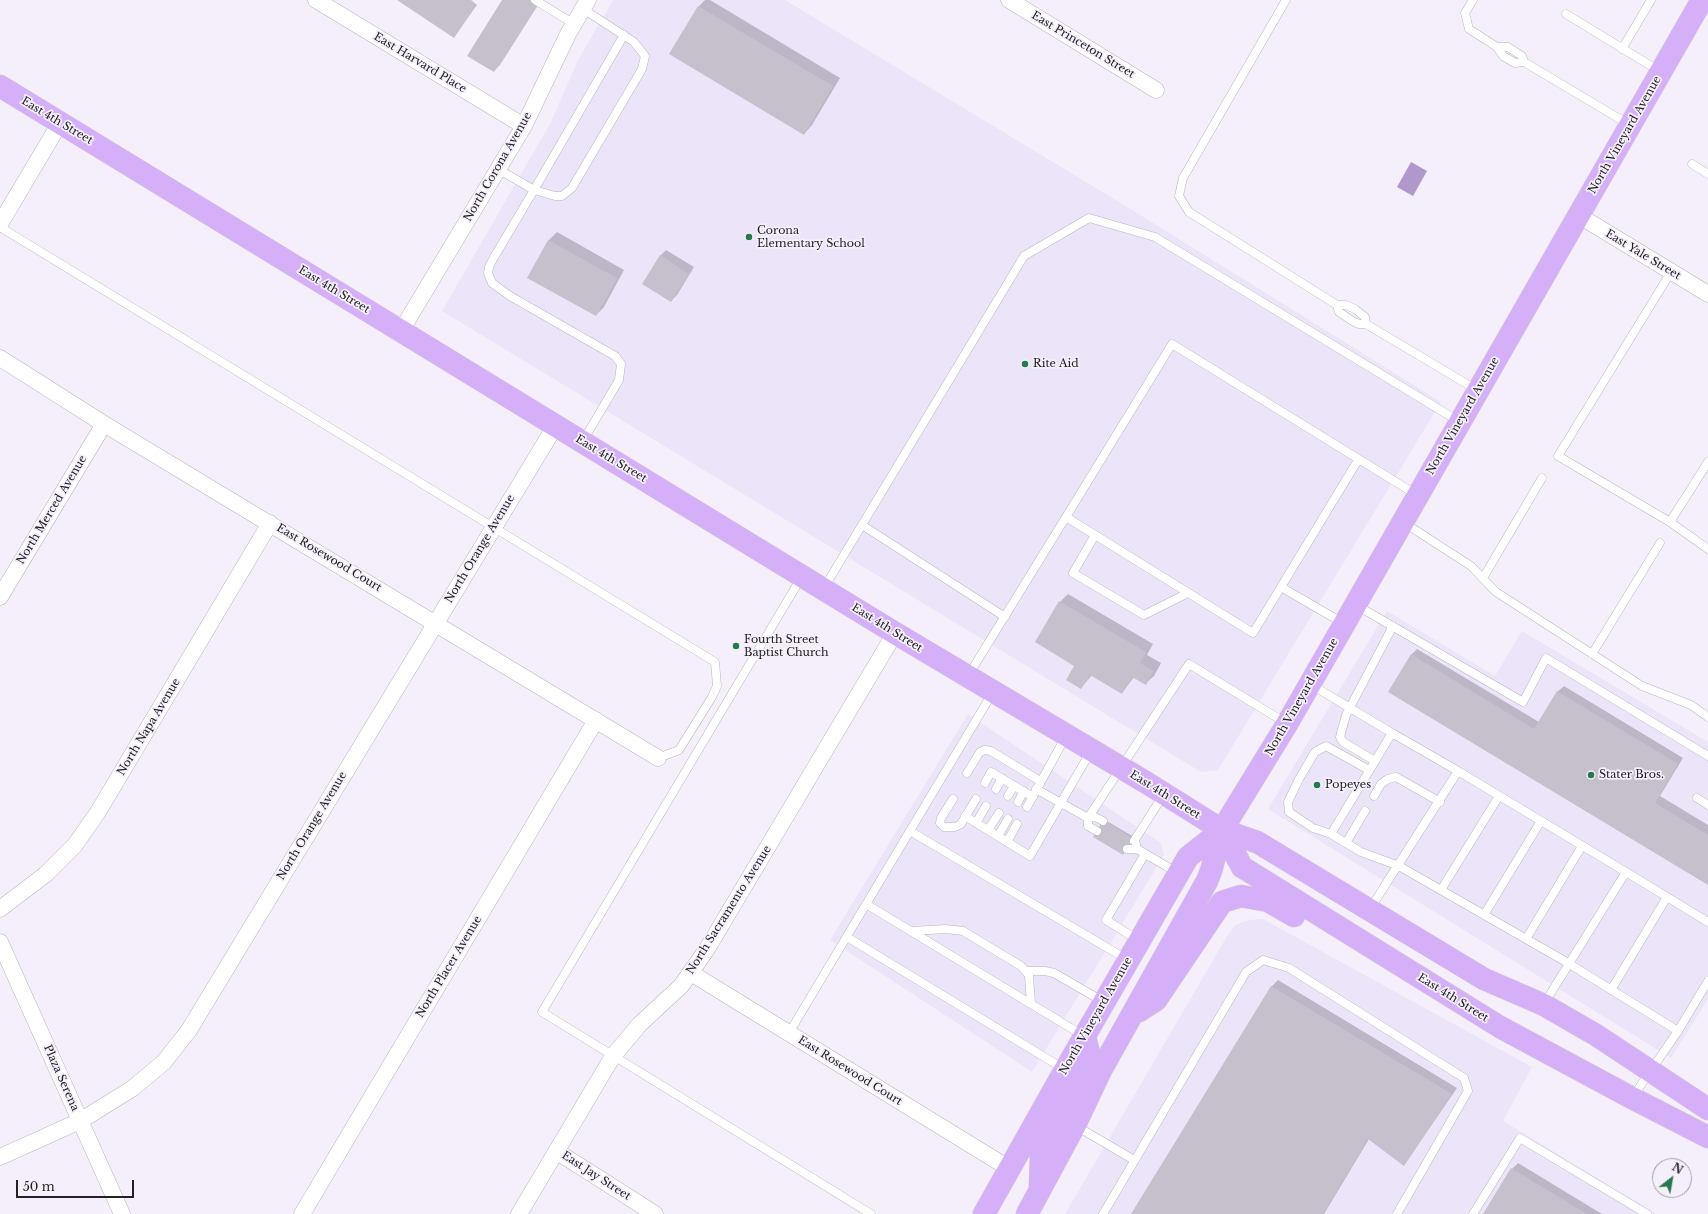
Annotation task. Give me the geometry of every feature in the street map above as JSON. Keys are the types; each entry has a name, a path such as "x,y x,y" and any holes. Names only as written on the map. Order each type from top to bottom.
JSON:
{"main road":[{"name":"North Vineyard Avenue","path":"1028,1214 1075,1125 1101,1070 1207,881 1222,830 1287,724 1700,4"},
{"name":"East 4th Street","path":"0,86 824,588 895,633 1122,768 1222,830 1257,842 1484,979 1544,1005 1596,1035 1708,1109"},
{"name":"North Vineyard Avenue","path":"984,1214 1188,857 1222,830"},
{"name":"East 4th Street","path":"1222,830 1242,867 1480,1015 1632,1098 1708,1137"},
{"path":"1131,1016 1156,1000 1222,902 1241,896 1268,901 1446,1007 1480,1015"},
{"path":"1040,1192 1041,1156 1087,1067 1089,1053 1085,1037"}],"street":[{"name":"East Harvard Place","path":"316,0 524,126"},
{"name":"East Princeton Street","path":"1009,0 1156,90"},
{"name":"North Corona Avenue","path":"401,331 524,126 574,24 586,5"},
{"path":"0,225 60,123"},
{"name":"East Yale Street","path":"1578,216 1708,294"},
{"name":"East Rosewood Court","path":"0,358 104,424 436,622 658,758"},
{"name":"North Merced Avenue","path":"0,597 104,424"},
{"name":"North Orange Avenue","path":"0,1157 80,1121 133,1088 164,1062 190,1030 556,425"},
{"name":"North Napa Avenue","path":"0,909 46,874 75,846 94,817 270,523"},
{"name":"North Sacramento Avenue","path":"519,1214 613,1056 640,1024 681,986 691,973 895,633"},
{"name":"North Placer Avenue","path":"302,1214 596,720"},
{"name":"Plaza Serena","path":"0,942 122,1214"},
{"name":"East Rosewood Court","path":"691,973 1010,1169"},
{"name":"East Jay Street","path":"556,1151 655,1214"}],"lane":[{"path":"535,0 574,24"},
{"path":"1286,0 1183,178 1179,196 1189,212 1337,305 1339,312 1360,324 1366,324 1478,391"},
{"path":"1473,0 1465,13 1469,28 1497,47 1500,54 1519,64 1524,62 1630,126"},
{"path":"1622,49 1651,0"},
{"path":"498,169 534,190 555,196 562,196 572,188 642,69 645,56 634,42 586,5"},
{"path":"1566,14 1661,72"},
{"path":"583,442 618,380 621,364 615,356 510,296 492,283 488,273 492,259 624,35"},
{"path":"1692,164 1708,174"},
{"path":"824,588 1024,256 1090,218 1155,236 1460,422"},
{"path":"0,225 715,662 717,686 712,697 678,750 658,758"},
{"path":"1671,272 1558,456 1670,522 1708,548"},
{"path":"968,676 1172,344 1358,460 1418,495"},
{"path":"1066,517 1253,633 1358,460"},
{"path":"1670,522 1708,462"},
{"path":"1483,578 1542,478"},
{"path":"1403,522 1471,566 1496,592 1642,686 1691,704 1708,716"},
{"path":"862,525 1005,617"},
{"path":"1095,535 1073,573 1144,615 1188,593"},
{"path":"1592,654 1660,543"},
{"path":"803,576 542,1012 871,1214"},
{"path":"1281,587 1344,624"},
{"path":"1356,604 1523,702 1546,658 1708,756"},
{"path":"1375,761 1343,742 1340,737 1342,724 1349,708 1393,626"},
{"path":"1097,831 1088,826 1088,818 1189,664 1287,724"},
{"path":"1310,684 1500,796 1708,922"},
{"path":"789,1033 993,691"},
{"path":"1331,834 1392,733"},
{"path":"1027,807 1040,781 1067,736"},
{"path":"1369,770 1326,746 1316,752 1299,779 1288,802 1289,812 1313,828 1331,834 1361,852 1399,866 1568,963 1678,1031"},
{"path":"967,774 980,752 985,750 991,751 1040,781"},
{"path":"965,816 1030,856 1091,750"},
{"path":"1370,909 1440,802 1458,771"},
{"path":"985,783 991,772 1024,791 1060,802 1088,818 1095,817 1102,821"},
{"path":"1374,796 1381,784 1388,778 1396,777 1440,802"},
{"path":"996,789 1002,778"},
{"path":"1008,796 1014,786"},
{"path":"1018,802 1024,791"},
{"path":"1127,849 1135,843 1164,794"},
{"path":"1441,890 1500,796"},
{"path":"1697,798 1708,805"},
{"path":"953,799 941,818 940,823 944,827 955,827 960,824 976,799"},
{"path":"976,823 986,806"},
{"path":"1346,842 1364,811"},
{"path":"988,830 999,813"},
{"path":"998,836 1008,819"},
{"path":"1484,915 1541,821"},
{"path":"1007,842 1017,824"},
{"path":"910,831 1129,961"},
{"path":"1135,843 1145,854 1178,874"},
{"path":"1526,939 1582,846"},
{"path":"1140,941 1106,920 1145,854"},
{"path":"1544,1005 1568,963 1626,872"},
{"path":"1611,990 1667,897"},
{"path":"866,904 1085,1037"},
{"path":"910,931 946,929 962,931 1027,971 1045,971 1054,973 1105,1002"},
{"path":"847,937 1065,1070"},
{"path":"1102,1214 1246,972 1263,960 1288,968 1464,1078 1468,1091 1396,1214"},
{"path":"1027,971 1031,1004"},
{"path":"1632,1098 1678,1031 1708,981"},
{"path":"1075,1125 1134,1160"},
{"path":"1473,1214 1520,1138 1647,1214"}],"shaded area":[{"path":"613,0 785,0 1129,208 1441,402 1218,770 1201,772 442,311 551,122 578,60"},
{"path":"1411,162 1427,171 1413,196 1397,187"},
{"path":"1387,611 1495,676 1522,631 1708,742 1708,999 1671,1058 1268,809"},
{"path":"968,714 1161,843 1164,855 1032,1072 830,940"},
{"path":"1263,919 1532,1067 1503,1121 1657,1214 1065,1214 1226,938 1235,925 1249,920"}],"building":[{"path":"397,0 456,0 472,11 454,38"},
{"path":"502,0 521,0 534,9 494,72 467,56"},
{"path":"698,6 833,86 804,135 669,54"},
{"path":"548,240 617,278 596,316 527,278"},
{"path":"660,255 689,274 671,302 642,284"},
{"path":"1059,601 1146,652 1140,663 1154,671 1146,685 1132,677 1122,694 1090,675 1081,689 1066,680 1074,666 1035,642"},
{"path":"1411,654 1534,729 1557,691 1678,764 1655,803 1708,835 1708,885 1388,692"},
{"path":"1103,820 1133,839 1123,855 1093,837"},
{"path":"1271,986 1452,1094 1404,1166 1368,1139 1323,1214 1131,1214"},
{"path":"1511,1168 1587,1214 1483,1214"}],"place":[{"name":"Corona Elementary School","path":"749,237"},
{"name":"Rite Aid","path":"1025,364"},
{"name":"Fourth Street Baptist Church","path":"736,646"},
{"name":"Stater Bros.","path":"1591,775"},
{"name":"Popeyes","path":"1317,785"}]}
